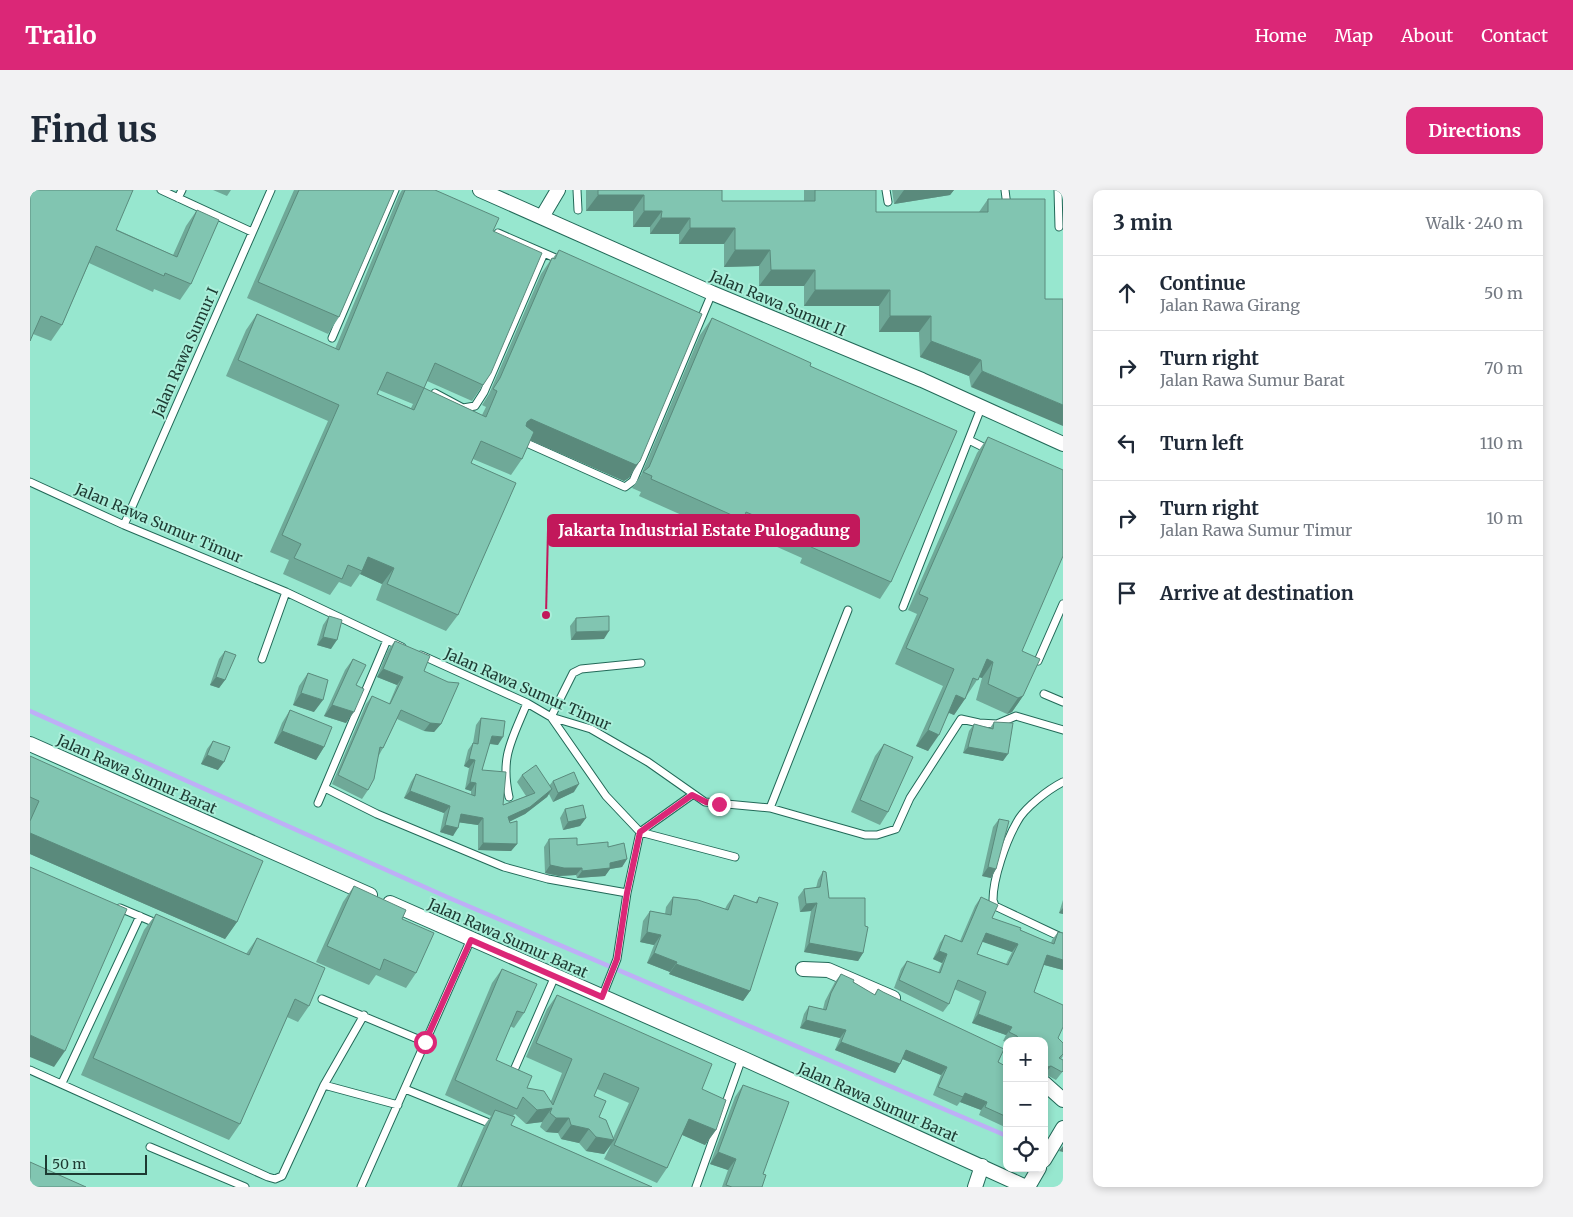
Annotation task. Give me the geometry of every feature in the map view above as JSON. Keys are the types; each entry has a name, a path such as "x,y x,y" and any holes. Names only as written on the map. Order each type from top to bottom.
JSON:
{"street":[{"name":"Jalan Rawa Sumur II","path":"480,190 712,293 1063,444"},
{"path":"542,216 558,190"},
{"name":"Jalan Rawa Sumur Barat","path":"30,744 742,1058 1027,1187"},
{"path":"803,969 828,970 907,1004"},
{"path":"1048,1087 1063,1100"},
{"path":"1048,1154 1062,1134"},
{"path":"975,1187 982,1166"},
{"path":"1027,1187 1036,1172"}],"lane":[{"path":"161,190 252,232"},
{"path":"178,198 182,190"},
{"name":"Jalan Rawa Sumur I","path":"124,524 270,190"},
{"path":"332,338 395,190"},
{"path":"577,190 578,210"},
{"path":"886,190 888,202"},
{"path":"1005,190 1007,206"},
{"path":"1058,190 1059,227"},
{"path":"498,233 570,265"},
{"path":"435,393 463,408 475,406 484,392 544,253"},
{"path":"520,441 625,487 629,485 633,481 712,293"},
{"path":"692,318 700,322"},
{"path":"904,607 981,408"},
{"path":"969,440 995,452"},
{"name":"Jalan Rawa Sumur Timur","path":"30,482 286,592 387,640 526,702 551,717 591,729 648,762 692,795 706,802 770,808 794,813 851,832 878,835 896,829 910,798 962,719 979,723 997,724 1016,716 1063,730"},
{"path":"262,659 286,592"},
{"path":"1038,661 1063,604"},
{"path":"770,808 848,610"},
{"path":"318,803 387,640"},
{"path":"642,663 581,669 573,673 551,717 606,796 640,832 735,857"},
{"path":"1044,694 1063,702"},
{"path":"509,797 505,778 505,758 526,702"},
{"path":"1063,782 1050,788 1017,821 1004,853 993,900 995,906 1063,938"},
{"path":"325,788 377,814 504,867 548,879 627,893"},
{"path":"602,997 617,959 627,893 640,832 692,795"},
{"path":"113,906 167,928"},
{"path":"62,1084 140,916"},
{"path":"361,1187 471,940"},
{"path":"511,1077 555,976"},
{"path":"322,999 425,1042"},
{"path":"30,1070 268,1178 275,1179 282,1176 324,1085 364,1015"},
{"path":"696,1187 742,1058"},
{"path":"324,1085 398,1104"},
{"path":"405,1089 506,1130"},
{"path":"150,1147 245,1187"}],"shaded area":[{"path":"30,190 1063,190 1063,1187 30,1187"}],"building":[{"path":"30,190 133,190 116,230 177,257 197,210 219,220 191,284 165,273 164,276 96,246 62,325 41,316 30,341"},
{"path":"299,190 394,190 339,317 258,282"},
{"path":"405,190 435,190 499,218 493,231 542,253 491,373 483,385 435,363 424,388 486,417 497,391 493,389 500,378 552,258 555,259 559,250 702,314 640,461 636,465 531,419 527,422 526,426 534,432 522,459 481,441 471,463 516,483 458,615 387,584 394,568 368,557 362,571 348,565 342,579 294,558 301,544 282,535 339,405 238,360 257,314 339,350","holes":["387,372 424,388 414,410 377,394"]},
{"path":"598,190 722,190 722,201 815,201 815,190 876,190 876,212 988,212 988,199 1045,199 1045,299 1063,299 1063,405 982,371 981,360 931,341 931,316 890,316 890,290 815,290 815,270 771,270 770,250 735,250 735,228 690,228 690,218 661,218 662,211 644,211 644,195 598,195"},
{"path":"712,318 811,363 810,366 957,431 891,582 811,547 814,541 746,512 743,520 651,479 652,476 643,472 649,467"},
{"path":"988,437 1063,470 1063,556 1022,651 1040,659 1023,696 1018,698 988,684 993,662 987,659 978,680 973,678 965,699 956,695 939,735 928,730 954,669 906,648 928,598 919,594"},
{"path":"329,616 342,620 337,640 323,637"},
{"path":"609,616 609,631 576,632 576,618"},
{"path":"395,641 430,656 424,671 448,682 459,683 441,724 430,723 401,710 383,748 380,747 374,779 368,790 338,775 372,696 390,704 403,677 383,669"},
{"path":"225,651 236,655 225,680 216,677"},
{"path":"353,659 366,665 356,685 364,689 354,712 332,705"},
{"path":"308,673 328,680 323,700 301,693"},
{"path":"290,710 332,727 324,747 282,731"},
{"path":"481,718 505,721 503,737 492,736 482,770 506,772 503,805 535,793 522,775 536,765 552,789 530,807 508,817 510,823 517,821 517,844 483,843 483,818 461,814 458,828 445,825 450,806 410,791 416,774 475,796 476,783 470,782 475,760 469,759 473,743 478,744"},
{"path":"994,722 1013,723 1008,754 968,747 974,724 993,729"},
{"path":"213,741 230,747 224,762 207,755"},
{"path":"884,744 913,757 888,812 860,800"},
{"path":"30,756 263,861 237,922 30,833 30,821 39,801 30,797"},
{"path":"574,772 579,784 558,793 553,781"},
{"path":"583,805 586,818 568,822 565,809"},
{"path":"999,819 1009,821 996,869 988,867"},
{"path":"577,838 577,845 608,842 608,847 624,843 627,859 610,863 610,868 582,871 582,868 564,868 550,865 549,839"},
{"path":"30,867 127,909 65,1051 30,1035"},
{"path":"823,871 826,872 829,898 865,898 865,926 868,927 863,953 809,943 817,903 806,904 804,889 820,887"},
{"path":"354,886 406,910 402,919 434,933 416,973 384,959 380,970 327,946"},
{"path":"734,895 757,903 759,897 778,903 750,991 676,964 677,962 654,953 661,935 647,932 650,911 671,915 673,897 698,900 728,910"},
{"path":"981,897 998,905 992,918 1021,928 1020,930 1054,944 1058,932 1063,933 1063,960 1047,955 1034,992 1063,1005 1063,1027 1058,1038 1063,1043 1063,1054 1059,1058 1063,1060 1062,1072 1051,1066 1048,1067 1048,1037 1018,1037 1009,1032 1012,1027 978,1014 986,992 958,980 949,1004 899,980 907,961 940,973 947,954 939,951 945,935 962,942","holes":["986,933 1018,944 1008,965 977,954"]},
{"path":"156,914 249,955 257,938 325,968 309,1006 295,999 240,1124 93,1058"},
{"path":"502,969 537,984 524,1013 517,1011 496,1060 532,1076 527,1088 544,1091 553,1105 572,1059 536,1043 557,995 712,1064 702,1089 726,1100 716,1130 689,1119 667,1168 614,1145 639,1088 604,1073 594,1096 606,1101 599,1117 606,1120 614,1140 596,1137 589,1129 571,1125 569,1118 556,1118 550,1113 552,1108 537,1110 523,1097 517,1109 455,1080"},
{"path":"841,974 854,980 853,982 875,995 878,989 1003,1049 998,1062 1003,1065 1003,1115 985,1107 987,1102 965,1093 963,1097 938,1087 947,1067 906,1050 900,1064 841,1042 846,1030 806,1020 809,1006 826,1010 831,993"},
{"path":"743,1085 789,1102 763,1174 766,1175 762,1187 732,1187 726,1185 736,1159 718,1152"},
{"path":"495,1110 515,1117 511,1125 652,1187 461,1187"},
{"path":"30,1162 86,1187 30,1187"}],"waterway":[{"path":"30,711 447,897 1003,1134"}],"place":[{"name":"Jakarta Industrial Estate Pulogadung","path":"546,615"}],"route":[{"path":"425,1042 471,940 602,997 617,959 627,893 640,832 692,795 706,802 719,804"}]}
